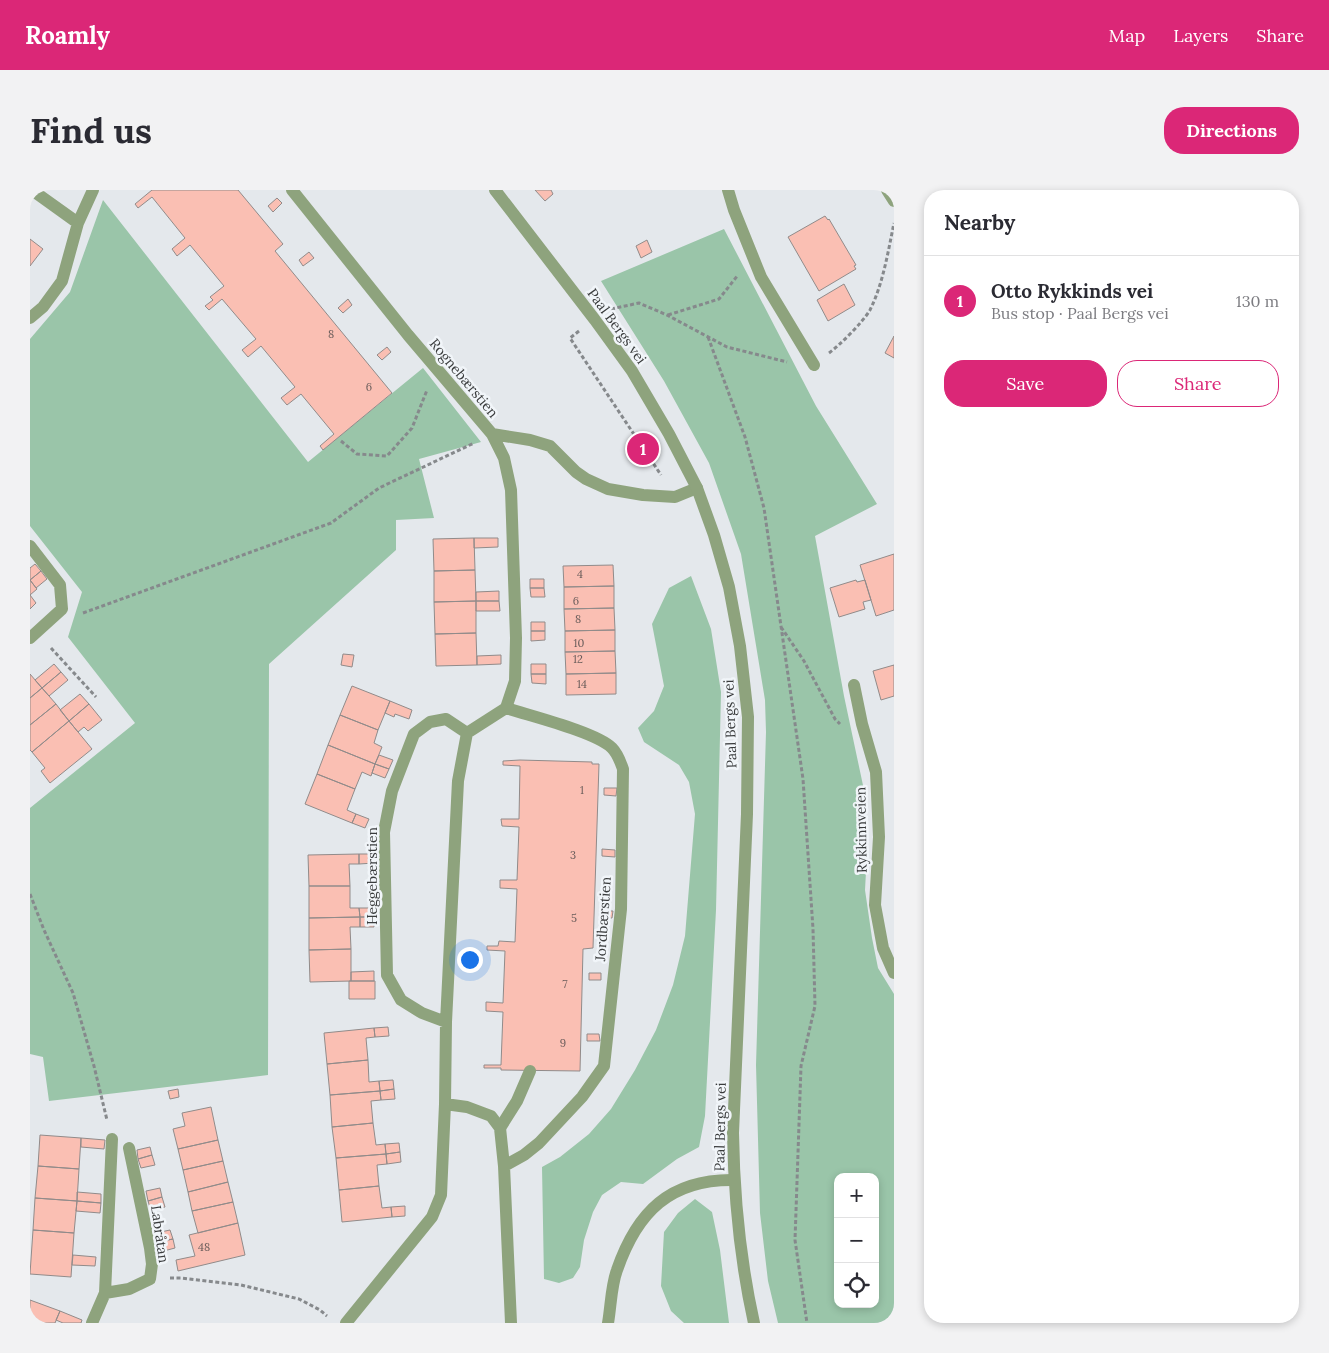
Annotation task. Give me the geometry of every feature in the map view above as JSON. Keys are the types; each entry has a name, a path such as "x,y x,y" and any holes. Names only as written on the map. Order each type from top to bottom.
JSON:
{"street":[{"path":"32,190 78,223"},
{"path":"30,318 43,308 62,281 78,223 93,190"},
{"name":"Rognebærstien","path":"292,190 492,434 530,440 550,446 576,472 608,489 643,495 675,497 697,488"},
{"name":"Paal Bergs vei","path":"495,190 632,371 669,434 697,488 714,535 729,587 740,646 748,717 747,814 734,1133 734,1180 740,1246 746,1288 754,1323"},
{"path":"728,190 761,277 814,365"},
{"path":"887,190 894,202"},
{"path":"346,1323 432,1217 441,1195 446,1022 458,781 467,733 506,708 516,676 511,499 504,458 492,434"},
{"path":"30,546 60,585 62,609 34,635"},
{"name":"Rykkinnveien","path":"854,685 876,772 879,837 875,905 883,948 894,973"},
{"name":"Jordbærstien","path":"504,1166 540,1143 582,1097 604,1066 621,909 623,768 612,748 596,737 506,708"},
{"name":"Heggebærstien","path":"446,1022 422,1013 401,1000 387,974 384,832 392,791 414,734 430,722 446,719 467,733"},
{"path":"500,1128 517,1102 530,1071"},
{"path":"445,1104 468,1107 491,1116 500,1128 504,1166 511,1323"},
{"path":"92,1323 105,1293 112,1139"},
{"name":"Labråtan","path":"105,1293 129,1289 150,1279 152,1264 150,1248 129,1148"},
{"path":"608,1323 616,1272 634,1232 654,1206 675,1192 691,1186 715,1180 734,1180"}],"path":[{"path":"675,497 570,338 609,309 639,303 667,315 727,347 784,362 814,365 838,347 869,311 884,271 894,223"},
{"path":"667,315 719,298 753,258"},
{"path":"708,337 746,438 764,508 803,780 813,929 815,1006 801,1066 795,1240 807,1323"},
{"path":"341,441 357,454 387,456 412,428 436,368"},
{"path":"62,609 85,613 272,543 331,524 379,488 492,434"},
{"path":"780,626 804,661 835,719 851,736 869,748"},
{"path":"34,635 96,697"},
{"path":"30,894 44,930 73,993 112,1139"},
{"path":"150,1279 181,1278 241,1285 299,1299 320,1310 330,1318"}],"green space":[{"path":"103,200 308,462 423,368 481,442 419,459 434,518 396,520 396,550 269,664 268,1075 49,1101 43,1057 30,1054 30,808 135,723 68,637 82,592 30,526 30,339 70,292"},
{"path":"724,229 816,406 877,504 815,536 844,696 864,790 868,835 865,890 872,938 878,968 894,994 894,1323 778,1323 768,1281 760,1213 756,1065 766,732 765,700 741,554 709,463 664,381 601,281"},
{"path":"691,576 711,629 721,692 716,910 705,1116 699,1147 677,1159 643,1184 621,1182 602,1195 593,1212 584,1240 580,1267 573,1278 559,1283 544,1279 542,1167 560,1157 589,1134 611,1109 635,1070 656,1030 673,985 685,936 695,814 689,782 679,765 644,742 638,728 654,711 664,686 652,624 669,588"},
{"path":"695,1199 712,1212 720,1250 729,1323 684,1323 671,1311 661,1286 664,1232 678,1213"}],"building":[{"path":"152,190 238,190 283,244 275,251 392,393 323,450 320,446 334,434 301,394 287,405 281,398 295,387 261,346 248,357 242,350 256,339 222,299 209,310 205,306 213,300 210,297 224,286 190,245 177,256 172,249 185,238 152,197 138,208 135,204"},
{"path":"535,190 551,190 553,194 545,201"},
{"path":"277,198 282,203 273,212 268,206"},
{"path":"825,216 829,219 856,265 854,266 856,269 819,291 788,237"},
{"path":"30,239 43,249 30,266"},
{"path":"647,240 652,252 641,258 636,246"},
{"path":"309,252 314,258 303,266 299,260"},
{"path":"844,284 855,305 828,321 817,300"},
{"path":"348,299 352,305 343,313 338,308"},
{"path":"894,336 894,358 885,353"},
{"path":"387,347 391,352 382,360 377,355"},
{"path":"474,538 498,538 498,547 474,548"},
{"path":"474,538 475,570 434,571 433,539"},
{"path":"894,554 894,610 876,616 860,565"},
{"path":"35,564 41,571 30,580 30,568"},
{"path":"613,565 614,586 564,587 563,566"},
{"path":"475,570 476,601 434,602 434,571"},
{"path":"41,571 47,579 36,588 30,580"},
{"path":"530,579 544,579 544,588 530,588"},
{"path":"30,580 37,589 30,595"},
{"path":"856,580 857,582 865,580 871,600 863,602 865,609 839,617 830,588"},
{"path":"614,586 614,608 564,609 564,587"},
{"path":"530,588 544,588 545,597 531,597"},
{"path":"499,591 499,601 476,601 476,592"},
{"path":"30,595 36,603 30,609"},
{"path":"476,601 476,633 435,634 434,602"},
{"path":"476,601 499,601 500,611 476,611"},
{"path":"614,608 615,630 565,631 564,609"},
{"path":"531,622 545,622 545,631 531,631"},
{"path":"615,630 615,651 565,652 565,631"},
{"path":"531,631 545,631 545,640 531,641"},
{"path":"476,633 477,665 436,666 435,634"},
{"path":"615,651 616,673 566,674 565,652"},
{"path":"343,654 354,655 352,667 341,665"},
{"path":"501,655 501,664 477,665 477,656"},
{"path":"54,664 61,672 42,688 35,680"},
{"path":"531,664 546,664 546,674 531,674"},
{"path":"894,665 894,696 881,700 873,671"},
{"path":"61,672 68,680 49,696 42,688"},
{"path":"616,673 616,694 566,695 566,674"},
{"path":"30,674 42,688 30,698"},
{"path":"531,674 546,674 546,684 532,683"},
{"path":"352,686 390,701 378,730 340,715"},
{"path":"42,688 56,704 30,725 30,698"},
{"path":"80,694 89,704 69,721 60,710"},
{"path":"390,701 412,710 409,719 395,714 394,717 385,713"},
{"path":"56,704 69,721 32,752 30,750 30,725"},
{"path":"89,704 102,720 88,731 84,727 78,732 69,721"},
{"path":"340,715 378,730 374,743 382,747 375,764 328,745"},
{"path":"69,721 92,749 50,783 41,771 45,768 32,752"},
{"path":"328,745 375,764 371,776 362,772 355,789 317,774"},
{"path":"379,755 393,760 389,769 375,764"},
{"path":"503,761 592,762 592,764 599,764 593,948 583,949 580,1071 484,1068 484,1065 501,1065 503,1012 486,1011 486,1002 503,1003 505,951 487,950 487,946 498,946 499,941 515,942 517,889 500,888 500,880 517,880 519,827 502,826 501,819 519,819 520,766 503,765"},
{"path":"375,764 389,769 385,778 372,773"},
{"path":"317,774 355,789 347,810 356,814 352,823 305,804"},
{"path":"604,788 617,788 616,796 604,795"},
{"path":"356,814 369,819 365,828 352,823"},
{"path":"602,849 615,850 615,857 602,856"},
{"path":"359,854 373,854 374,863 359,864"},
{"path":"359,854 359,864 349,864 350,886 309,886 308,855"},
{"path":"309,886 350,886 350,908 359,908 360,917 309,918"},
{"path":"359,908 374,908 374,917 360,917"},
{"path":"600,911 613,911 612,918 600,918"},
{"path":"360,917 374,917 374,927 360,927"},
{"path":"360,917 360,927 350,927 351,949 309,950 309,918"},
{"path":"351,949 351,981 310,982 309,950"},
{"path":"374,971 374,981 351,981 351,972"},
{"path":"589,973 601,973 601,980 589,980"},
{"path":"349,981 375,981 375,999 349,999"},
{"path":"388,1027 389,1036 375,1037 374,1028"},
{"path":"374,1028 375,1037 366,1038 368,1060 327,1064 324,1033"},
{"path":"587,1034 599,1034 600,1041 587,1041"},
{"path":"368,1060 369,1082 379,1081 380,1091 330,1095 327,1064"},
{"path":"393,1080 394,1089 380,1091 379,1081"},
{"path":"178,1089 179,1097 170,1099 168,1091"},
{"path":"394,1089 395,1099 381,1100 380,1091"},
{"path":"380,1091 381,1100 371,1101 373,1123 332,1127 330,1095"},
{"path":"211,1107 218,1140 178,1149 173,1129 185,1126 182,1113"},
{"path":"373,1123 376,1145 385,1144 386,1154 336,1158 332,1127"},
{"path":"40,1135 81,1138 79,1169 38,1166"},
{"path":"81,1138 105,1140 104,1149 81,1147"},
{"path":"218,1140 223,1161 183,1170 178,1149"},
{"path":"399,1143 400,1152 386,1154 385,1144"},
{"path":"150,1147 152,1155 138,1159 137,1150"},
{"path":"400,1152 401,1162 387,1164 386,1154"},
{"path":"386,1154 387,1164 377,1165 379,1186 339,1190 336,1158"},
{"path":"152,1155 155,1165 141,1168 138,1159"},
{"path":"223,1161 228,1182 188,1192 183,1170"},
{"path":"38,1166 79,1169 77,1201 35,1198"},
{"path":"228,1182 233,1202 192,1211 188,1192"},
{"path":"379,1186 382,1208 391,1207 392,1217 342,1222 339,1190"},
{"path":"160,1188 162,1197 148,1201 146,1191"},
{"path":"77,1192 101,1194 101,1203 77,1201"},
{"path":"162,1197 165,1207 151,1211 148,1201"},
{"path":"35,1198 77,1201 74,1233 33,1230"},
{"path":"77,1201 101,1203 100,1213 76,1211"},
{"path":"233,1202 238,1223 198,1233 192,1211"},
{"path":"405,1206 405,1216 392,1217 391,1207"},
{"path":"238,1223 245,1255 178,1271 176,1260 195,1256 189,1235"},
{"path":"33,1230 74,1233 71,1277 30,1274"},
{"path":"170,1230 173,1239 158,1242 156,1233"},
{"path":"173,1239 175,1248 160,1252 158,1242"},
{"path":"73,1255 96,1257 95,1266 72,1265"},
{"path":"30,1300 60,1311 55,1323 30,1323"},
{"path":"60,1311 82,1320 81,1323 63,1323 56,1320"}],"place":[{"name":"Otto Rykkinds vei","path":"643,449"}]}
